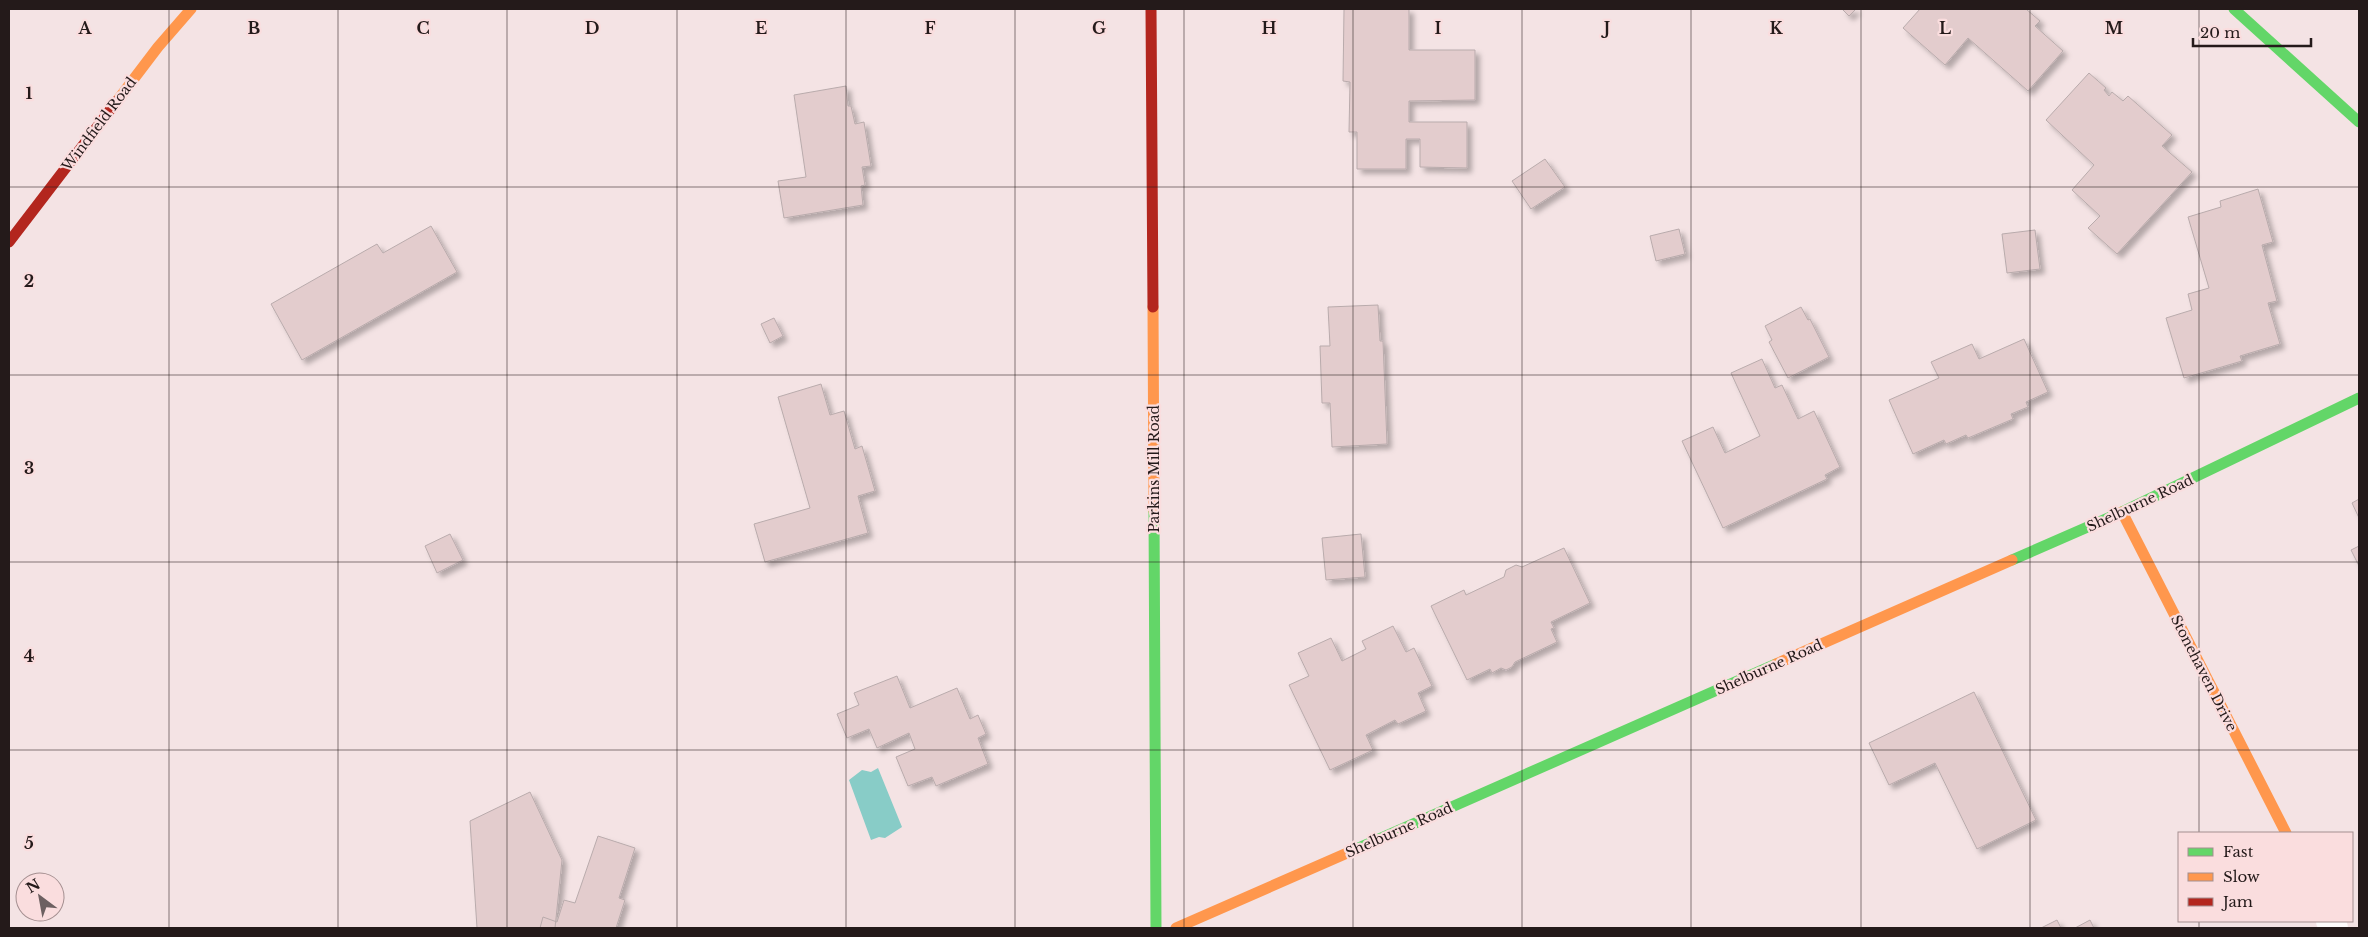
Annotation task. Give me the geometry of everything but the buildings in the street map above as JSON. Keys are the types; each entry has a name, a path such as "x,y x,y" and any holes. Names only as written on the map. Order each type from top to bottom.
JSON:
{"street":[{"name":"Windfield Road","path":"9,242 158,47 191,9"},
{"name":"Parkins Mill Road","path":"1151,9 1156,928"},
{"path":"2234,9 2359,122"},
{"name":"Shelburne Road","path":"1176,928 2122,512 2359,398"},
{"name":"Stonehaven Drive","path":"2122,512 2285,832"}],"water":[{"path":"878,768 902,827 885,838 879,837 871,840 849,780 862,770 871,772"}],"traffic: fast":[{"path":"2234,9 2359,122"},
{"path":"2012,560 2122,512 2359,398"},
{"path":"1154,511 1156,928"},
{"path":"1354,850 1776,664"}],"traffic: slow":[{"path":"117,101 158,47 191,9"},
{"path":"1153,307 1154,511"},
{"path":"2122,512 2285,832"},
{"path":"1776,664 2012,560"},
{"path":"1176,928 1354,850"}],"traffic: jam":[{"path":"1151,9 1153,307"},
{"path":"9,242 117,101"}]}
